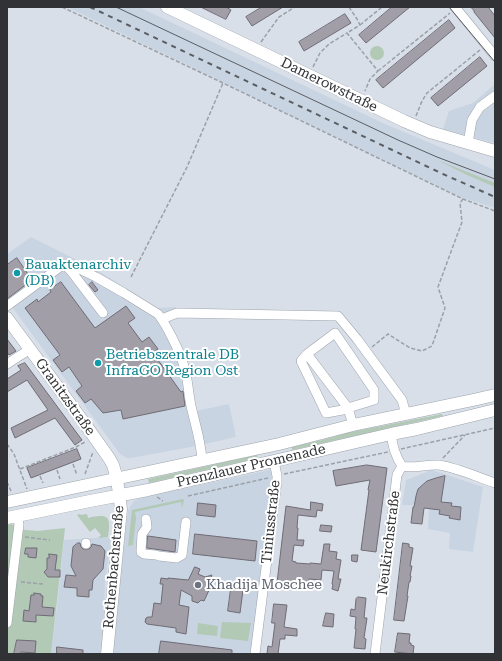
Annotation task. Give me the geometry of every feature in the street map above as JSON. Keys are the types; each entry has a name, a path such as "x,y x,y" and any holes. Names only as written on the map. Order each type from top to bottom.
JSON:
{"main road":[{"name":"Damerowstraße","path":"167,7 404,121 430,132 495,151"},
{"name":"Granitzstraße","path":"7,318 109,458 113,465 117,479"},
{"name":"Prenzlauer Promenade","path":"9,497 31,492 117,479 278,444 353,425 495,395"},
{"name":"Prenzlauer Promenade","path":"12,517 148,490 495,410"},
{"name":"Rothenbachstraße","path":"107,654 121,508 117,479"},
{"path":"31,492 39,511"}],"street":[{"path":"452,10 495,56"},
{"path":"468,143 472,120 480,107 495,96"},
{"path":"7,306 64,264 73,266 96,277 158,314 174,342 183,364 190,401 202,449 202,460"},
{"path":"64,264 71,271 102,313"},
{"path":"162,319 177,313 338,316 402,400 406,414"},
{"path":"335,333 374,390 374,400 348,409 326,413 301,361 307,354 335,333"},
{"path":"7,364 30,349"},
{"path":"307,354 348,409 353,425"},
{"path":"391,434 394,450 398,461 402,466 409,468 437,465 450,467 495,483"},
{"name":"Tiniusstraße","path":"255,654 278,476 274,461"},
{"name":"Neukirchstraße","path":"376,654 398,475 402,466"},
{"path":"7,623 19,524 12,517"},
{"path":"146,519 147,527 142,534 141,552 144,554 177,558 182,555 186,522"}],"path":[{"path":"62,7 463,199 495,211"},
{"path":"261,42 279,17 295,7"},
{"path":"349,7 360,25"},
{"path":"313,67 320,53 329,44 360,25 382,7"},
{"path":"364,92 370,79 378,71 452,10"},
{"path":"347,33 378,71"},
{"path":"416,116 422,100 427,93 480,50"},
{"path":"131,278 187,167 223,83"},
{"path":"366,352 388,334 410,348 422,351 432,346 445,308 438,287 462,222 460,203 463,199"},
{"path":"188,496 495,428"},
{"path":"437,465 465,435"},
{"path":"20,469 85,442"},
{"path":"7,444 14,454 31,492"},
{"path":"85,474 93,452"},
{"path":"73,464 77,475"},
{"path":"57,470 60,479"},
{"path":"40,476 43,483"},
{"path":"7,482 9,497"},
{"path":"18,536 50,540"},
{"path":"12,581 43,584"}],"shaded area":[{"path":"67,7 139,7 385,124 495,170 495,208 460,197"},
{"path":"495,84 495,143 443,129 449,111 473,103"},
{"path":"31,237 97,270 158,308 176,307 177,317 172,318 169,324 196,411 229,404 236,437 131,458 127,458 120,454 7,300 7,254"},
{"path":"269,470 274,472 252,654 111,654 128,511 134,501 140,498"},
{"path":"432,470 483,487 473,552 449,549 450,533 428,529 429,506 402,505 406,480"},
{"path":"111,537 105,584 103,654 51,654 64,540"}],"green space":[{"path":"374,46 380,46 384,50 384,56 380,60 374,60 370,56 370,50"},
{"path":"437,160 495,183 495,187 467,175"},
{"path":"442,414 443,416 292,450 292,447 346,433"},
{"path":"257,455 258,458 149,483 148,479"},
{"path":"183,499 182,508 181,502 135,512 136,518 133,545 128,546 132,510"},
{"path":"87,514 88,518 100,516 107,518 109,521 108,537 98,538 101,535 95,528 90,532 77,515"},
{"path":"7,525 14,525 16,529 37,531 65,528 51,654 7,654"},
{"path":"222,622 251,623 248,641 220,638"},
{"path":"198,623 218,626 217,636 197,634"}],"building":[{"path":"201,7 226,7 231,10 226,19"},
{"path":"262,7 283,7 252,26 246,17"},
{"path":"392,7 410,7 366,43 359,35"},
{"path":"471,7 488,7 495,16 495,38 474,12"},
{"path":"345,14 351,23 304,51 299,42"},
{"path":"449,20 455,28 383,88 376,80"},
{"path":"480,57 487,66 438,106 431,98"},
{"name":"Bauaktenarchiv (DB)","path":"17,258 32,280 7,299 7,265"},
{"name":"Betriebszentrale DB InfraGO Region Ost","path":"61,282 95,328 126,306 135,318 128,323 142,342 149,337 158,349 153,353 181,392 183,391 185,406 123,419 121,410 103,413 91,399 85,403 76,391 82,386 69,367 62,372 53,360 60,355 25,308 37,299 38,302"},
{"path":"92,282 98,290 95,292 89,285"},
{"path":"7,339 16,351 9,355 7,352"},
{"path":"25,363 82,440 75,445 55,418 15,438 11,428 48,410 27,380 7,392 7,379 21,370 18,366"},
{"path":"77,449 81,459 31,478 27,468"},
{"path":"367,465 387,468 376,552 361,550 370,480 336,486 333,471"},
{"path":"445,476 441,502 452,503 451,506 461,507 460,520 439,514 440,510 424,508 422,524 411,523 413,507 418,489 427,481"},
{"path":"311,502 323,504 322,511 317,510 316,517 298,515 297,540 304,540 303,546 294,545 292,561 296,563 321,564 324,544 330,544 329,551 337,552 336,559 341,560 338,579 341,579 338,591 332,589 334,571 322,570 321,580 309,579 308,587 277,583 286,506 310,510"},
{"path":"198,503 216,505 215,517 197,515"},
{"path":"321,525 332,526 331,532 320,531"},
{"path":"195,534 257,541 255,561 193,554"},
{"path":"148,536 176,540 175,552 147,548"},
{"path":"80,543 83,549 89,549 92,544 101,546 105,551 103,569 93,580 92,590 89,590 89,597 77,596 77,588 64,587 66,575 76,576 71,566 73,547"},
{"path":"403,543 409,544 409,547 413,548 410,566 412,566 411,576 404,621 394,620"},
{"path":"26,548 37,548 36,558 28,557 28,554 25,554"},
{"path":"49,554 57,555 55,570 60,570 60,577 48,577 44,572 47,569 47,558 49,558"},
{"path":"352,555 358,555 357,562 352,561"},
{"path":"195,567 200,569 198,574 205,577 212,575 207,587 210,588 204,601 201,600 198,603 192,601 192,596 181,590 179,605 189,607 186,634 176,632 176,628 147,624 145,622 146,618 152,617 154,603 161,604 163,584 160,584 161,578 188,580"},
{"path":"231,589 243,590 240,613 228,611"},
{"path":"34,593 41,594 41,596 43,596 42,607 54,608 53,616 36,615 36,622 23,621 24,610 29,611 31,595 34,595"},
{"path":"358,597 366,598 364,618 367,618 364,638 366,639 365,649 354,648 356,617 350,616 351,609 355,610 356,599"},
{"path":"274,604 287,605 284,627 297,629 297,636 285,635 285,639 280,639 278,654 267,654 268,646 272,647 275,623 272,623"},
{"path":"326,613 334,614 333,627 323,626"},
{"path":"398,633 410,634 409,643 414,646 413,654 395,652"},
{"path":"17,640 36,641 35,653 21,652 20,654 14,654"},
{"path":"161,641 232,650 232,654 159,654"},
{"path":"57,647 83,650 83,654 57,654"}],"tram line":[{"path":"116,7 398,140 437,157 495,179"},
{"path":"449,7 495,62"}],"railway":[{"path":"90,7 443,174 495,197"}],"place":[{"name":"Bauaktenarchiv (DB)","path":"17,273"},
{"name":"Betriebszentrale DB InfraGO Region Ost","path":"98,363"},
{"name":"Khadija Moschee","path":"198,585"}]}
